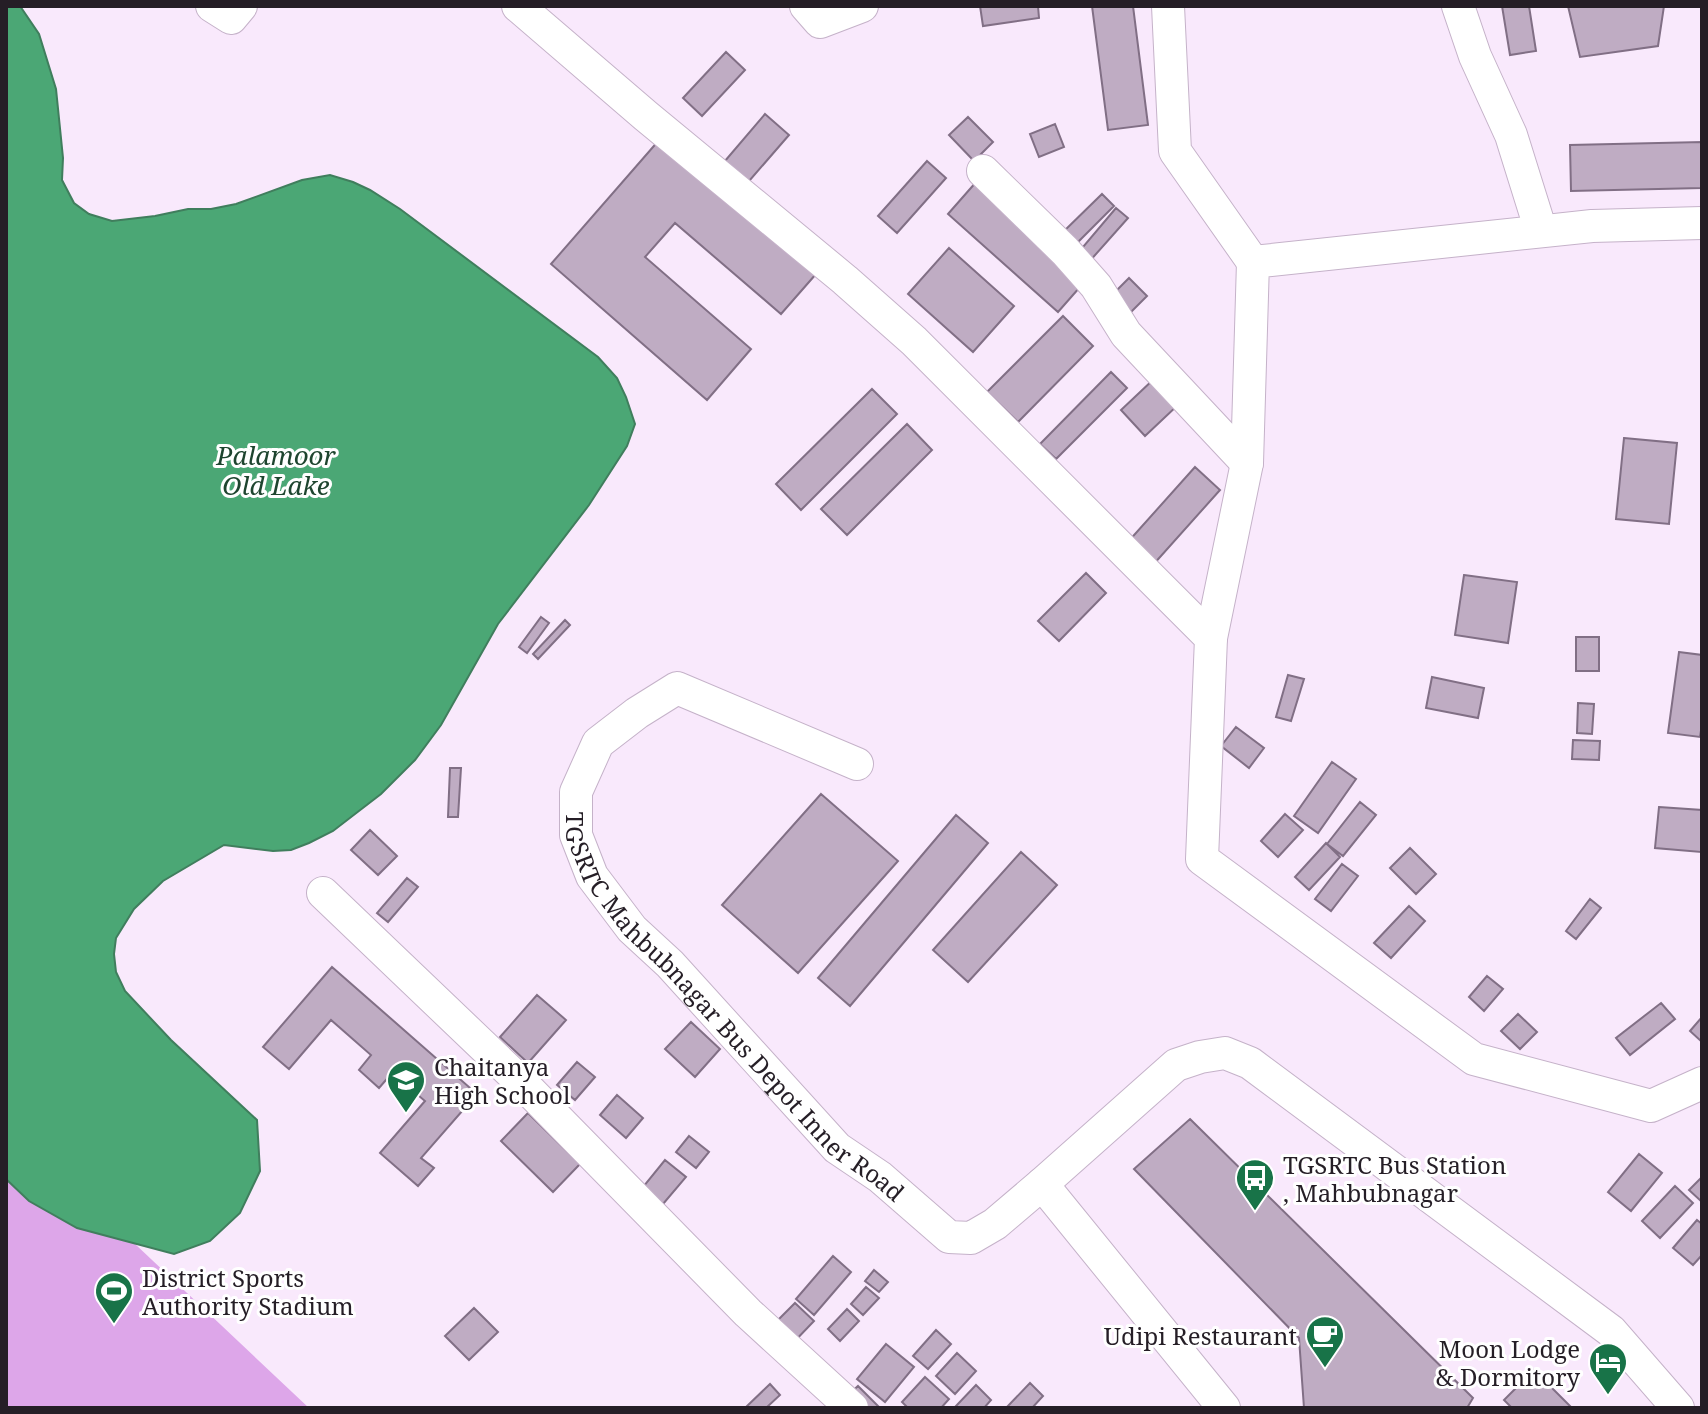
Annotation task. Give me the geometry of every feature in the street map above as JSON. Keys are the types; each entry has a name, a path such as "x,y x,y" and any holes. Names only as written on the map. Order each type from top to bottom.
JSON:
{"street":[{"path":"212,6 231,18 241,6"},
{"path":"813,14 862,6"},
{"path":"1168,6 1175,151 1253,262 1247,463 1211,638 1202,859 1474,1059 1651,1106 1702,1083"},
{"path":"1458,6 1475,56 1511,135 1541,231"},
{"path":"527,9 646,116 914,341 1211,638"},
{"path":"983,171 1065,251 1096,286 1126,334 1247,463"},
{"path":"1253,262 1592,226 1702,223"},
{"name":"TGSRTC Mahbubnagar Bus Depot Inner Road","path":"857,764 677,688 598,743 576,792 576,835 592,876 632,929 670,964 837,1148 880,1177 949,1237 971,1238 995,1224 1042,1184"},
{"path":"323,893 526,1087 748,1313 852,1408"},
{"path":"1224,1408 1042,1184 1176,1065 1225,1053 1250,1063 1611,1331 1678,1408"}],"shaded area":[{"name":"District Sports Authority Stadium","path":"6,1179 29,1201 77,1228 134,1243 309,1408 6,1408"}],"water":[{"name":"Palamoor Old Lake","path":"6,6 20,6 39,34 56,89 63,158 62,180 74,203 89,214 112,221 155,216 236,204 302,180 330,175 353,182 400,209 598,357 617,378 635,424 627,446 589,505 498,624 441,725 415,760 381,794 333,831 291,850 224,845 163,881 134,909 116,938 116,972 125,991 171,1040 257,1120 260,1171 240,1213 210,1241 174,1254 77,1228 29,1201 6,1179"}],"building":[{"path":"980,6 1038,6 1039,18 983,26"},
{"path":"1092,6 1133,6 1148,125 1108,130"},
{"path":"1502,6 1529,6 1536,51 1510,55"},
{"path":"1568,6 1664,6 1658,46 1580,57"},
{"path":"726,52 745,70 702,116 683,98"},
{"path":"765,114 789,135 743,188 719,168"},
{"path":"968,117 993,142 974,161 949,135"},
{"path":"1055,124 1064,147 1039,157 1030,134"},
{"path":"660,139 816,274 781,314 675,223 645,257 751,349 707,400 551,264"},
{"path":"1702,142 1702,188 1571,191 1570,145"},
{"path":"927,161 946,178 897,233 878,216"},
{"path":"977,181 1087,279 1058,312 948,214"},
{"path":"1102,194 1114,206 1073,247 1060,235"},
{"path":"1116,208 1128,218 1088,263 1077,254"},
{"path":"949,248 1014,306 973,352 908,294"},
{"path":"1129,278 1147,296 1127,316 1110,297"},
{"path":"1063,316 1093,346 1018,422 987,392"},
{"path":"1111,372 1127,388 1056,459 1040,444"},
{"path":"1155,378 1179,404 1145,436 1121,410"},
{"path":"872,389 897,414 801,510 776,484"},
{"path":"907,424 932,450 847,535 821,509"},
{"path":"1624,438 1677,443 1669,524 1616,519"},
{"path":"1195,467 1220,490 1152,566 1127,543"},
{"path":"1086,573 1106,593 1059,641 1038,621"},
{"path":"1464,575 1517,582 1508,643 1455,635"},
{"path":"541,617 549,623 527,653 519,647"},
{"path":"565,620 570,625 538,659 533,654"},
{"path":"1576,637 1599,637 1599,671 1576,671"},
{"path":"1679,652 1702,655 1700,737 1668,733"},
{"path":"1288,675 1304,679 1291,721 1276,717"},
{"path":"1432,677 1484,688 1478,718 1426,708"},
{"path":"1578,703 1594,704 1592,734 1577,733"},
{"path":"1236,727 1264,748 1249,768 1221,746"},
{"path":"1573,740 1600,741 1599,760 1572,759"},
{"path":"1332,762 1356,779 1318,833 1294,816"},
{"path":"450,768 461,768 458,817 448,817"},
{"path":"821,794 898,861 798,973 722,905"},
{"path":"1360,802 1376,815 1343,856 1327,844"},
{"path":"1659,807 1702,810 1701,852 1655,848"},
{"path":"1285,814 1303,830 1278,857 1261,841"},
{"path":"956,815 988,843 850,1006 818,978"},
{"path":"370,830 397,856 378,875 351,850"},
{"path":"1326,843 1340,857 1309,890 1295,877"},
{"path":"1410,848 1436,874 1416,894 1390,868"},
{"path":"1021,852 1057,885 968,982 933,950"},
{"path":"1342,864 1358,876 1331,911 1315,899"},
{"path":"407,878 418,887 388,922 377,913"},
{"path":"1590,899 1601,908 1576,939 1566,931"},
{"path":"1409,906 1425,921 1391,958 1374,943"},
{"name":"Chaitanya High School","path":"332,967 477,1094 421,1158 434,1168 418,1186 380,1153 425,1101 392,1073 379,1088 359,1070 371,1055 331,1020 289,1069 263,1047"},
{"path":"1487,976 1503,989 1484,1011 1469,997"},
{"path":"537,995 566,1020 528,1063 500,1037"},
{"path":"1661,1003 1675,1019 1630,1055 1616,1038"},
{"path":"1518,1014 1537,1032 1520,1049 1501,1031"},
{"path":"1702,1017 1702,1042 1690,1031"},
{"path":"691,1022 720,1049 695,1077 665,1049"},
{"path":"577,1062 595,1077 575,1100 557,1085"},
{"path":"617,1095 643,1118 626,1138 600,1115"},
{"path":"528,1113 580,1164 553,1192 501,1141"},
{"path":"1190,1119 1473,1398 1467,1408 1304,1408 1299,1338 1134,1169"},
{"path":"689,1136 709,1152 696,1168 676,1152"},
{"path":"1639,1154 1662,1173 1631,1211 1608,1192"},
{"path":"665,1160 686,1177 663,1204 643,1187"},
{"path":"1702,1177 1702,1202 1689,1190"},
{"path":"1675,1186 1693,1203 1660,1238 1642,1221"},
{"path":"1697,1220 1702,1224 1702,1255 1693,1265 1673,1248"},
{"path":"833,1256 851,1272 814,1315 796,1299"},
{"path":"874,1270 888,1282 879,1292 865,1281"},
{"path":"866,1287 879,1298 863,1315 851,1304"},
{"path":"795,1303 814,1321 790,1346 771,1327"},
{"path":"474,1308 498,1332 469,1360 445,1336"},
{"path":"847,1309 859,1321 840,1341 828,1329"},
{"path":"936,1330 951,1344 928,1369 913,1356"},
{"path":"886,1344 914,1367 885,1402 857,1379"},
{"path":"957,1353 976,1371 955,1394 936,1376"},
{"path":"1534,1370 1572,1408 1512,1408 1504,1400"},
{"path":"925,1377 949,1399 941,1408 908,1408 902,1402"},
{"path":"1030,1383 1043,1396 1032,1408 1006,1408"},
{"path":"770,1384 780,1395 766,1408 745,1408"},
{"path":"976,1385 991,1400 984,1408 958,1408 956,1406"},
{"path":"858,1386 880,1408 855,1408 845,1398"}],"place":[{"name":"Chaitanya High School","path":"406,1114"},
{"name":"TGSRTC Bus Station , Mahbubnagar","path":"1255,1212"},
{"name":"District Sports Authority Stadium","path":"114,1325"},
{"name":"Udipi Restaurant","path":"1325,1369"},
{"name":"Moon Lodge & Dormitory","path":"1608,1396"}]}
